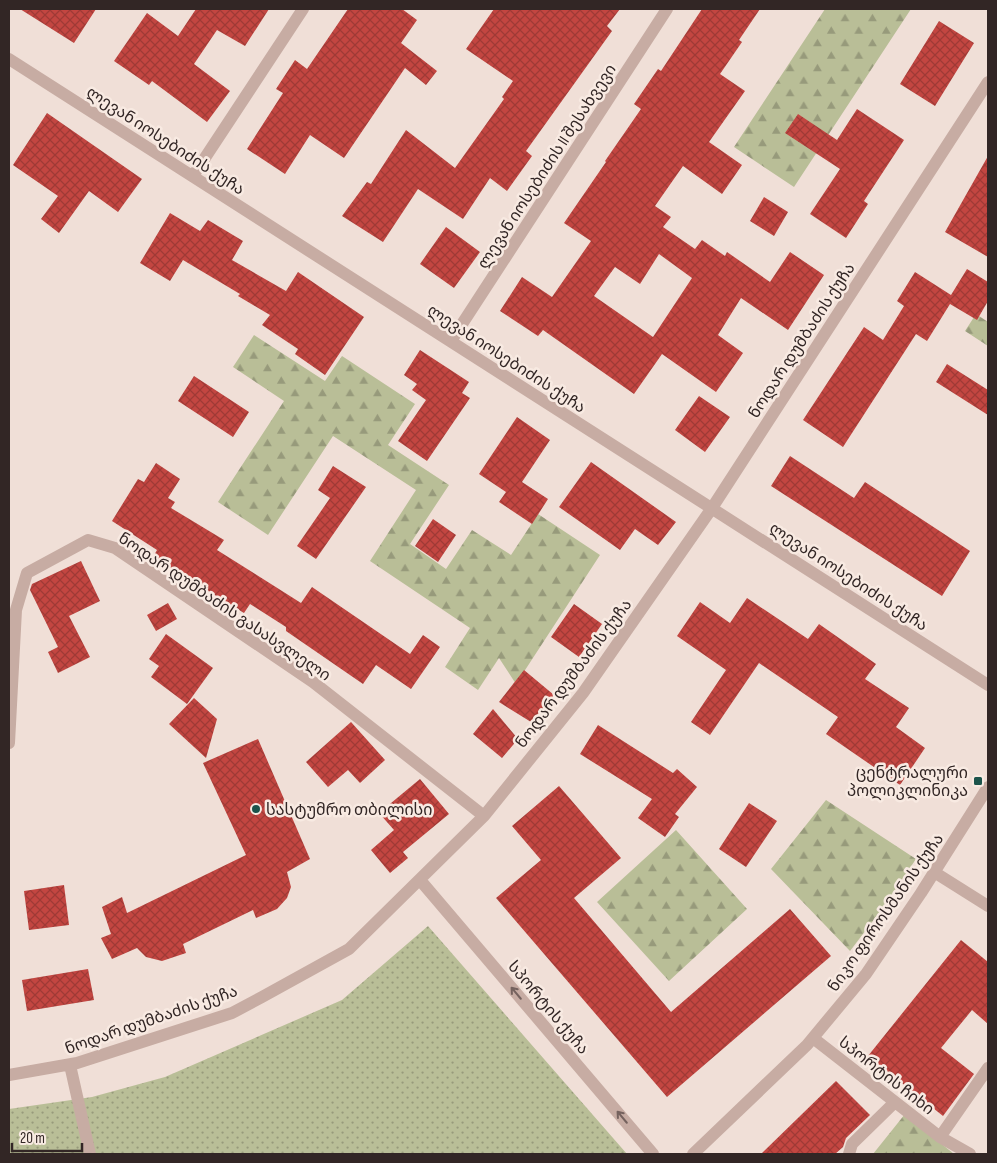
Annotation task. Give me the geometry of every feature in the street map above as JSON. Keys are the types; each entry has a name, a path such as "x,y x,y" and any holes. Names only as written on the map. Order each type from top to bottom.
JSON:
{"street":[{"path":"193,176 303,9"},
{"name":"ლევან იოსებიძის II შესახვევი","path":"451,341 667,9"},
{"name":"ლევან იოსებიძის ქუჩა","path":"9,59 988,685"},
{"name":"ნოდარ დუმბაძის ქუჩა","path":"9,1075 70,1065 232,1013 349,949 484,816 583,693 712,508 988,82"},
{"name":"ნოდარ დუმბაძის გასასვლელი","path":"9,743 16,610 27,573 88,540 115,548 312,682 484,816"},
{"name":"ნიკო ფიროსმანის ქუჩა","path":"693,1154 813,1038 866,974 988,787"},
{"path":"934,872 988,906"},
{"name":"სპორტის ქუჩა","path":"420,880 653,1154"},
{"name":"სპორტის ჩიხი","path":"813,1038 940,1137 970,1154"},
{"path":"70,1065 90,1154"},
{"name":"სპორტის ჩიხი","path":"940,1137 988,1068"},
{"path":"849,1154 852,1144 895,1102"}],"green space":[{"path":"825,9 911,9 794,187 734,147"},
{"path":"976,314 988,322 988,346 965,331"},
{"path":"254,335 325,381 342,356 415,404 388,445 449,485 410,544 446,569 472,530 511,555 538,514 600,555 516,684 499,658 478,690 445,667 470,628 370,561 416,490 333,436 268,535 218,502 284,401 233,367"},
{"path":"826,800 916,859 885,905 850,951 771,869"},
{"path":"676,830 747,909 669,981 597,902"},
{"path":"428,926 627,1154 9,1154 9,1109 92,1097 165,1077 342,1000"},
{"path":"905,1114 954,1154 873,1154"}],"building":[{"path":"20,9 96,9 74,43"},
{"path":"196,9 269,9 245,46 217,30 194,64 230,91 207,122 152,81 149,85 114,61 147,13 178,36"},
{"path":"348,9 402,9 417,20 401,43 437,71 426,85 405,68 344,158 310,135 285,174 247,149 283,93 276,89 295,60 307,69"},
{"path":"494,9 620,9 607,26 612,31 526,151 532,156 507,191 490,178 463,219 418,189 383,242 342,216 367,182 371,184 406,130 455,168 504,99 502,97 513,81 466,49"},
{"path":"702,9 760,9 739,40 742,42 720,74 745,91 709,142 742,165 722,194 683,166 655,206 671,217 663,227 695,249 702,240 725,256 727,252 770,282 790,252 824,275 788,330 741,298 718,335 743,353 716,392 662,354 634,394 543,330 538,336 500,311 522,277 552,297 591,241 564,223 641,109 634,104 658,69 661,71","holes":["659,254 692,278 653,337 594,296 615,267 640,284"]},
{"path":"939,21 974,43 935,106 900,84"},
{"path":"857,109 904,140 864,201 868,204 846,238 810,214 840,169 785,133 798,114 837,140"},
{"path":"47,113 142,179 118,212 89,191 59,233 41,219 58,196 13,165"},
{"path":"988,156 988,257 945,232"},
{"path":"764,197 788,212 774,236 750,221"},
{"path":"170,213 200,231 208,220 243,241 232,260 286,291 298,272 364,317 325,375 295,354 298,349 262,325 270,315 238,296 240,294 183,260 170,281 140,263"},
{"path":"446,227 480,252 454,288 420,264"},
{"path":"967,269 988,282 988,301 977,320 950,304 927,341 916,334 843,447 803,420 864,327 883,340 904,306 897,301 915,272 951,295"},
{"path":"420,350 469,382 462,393 470,398 427,461 398,441 426,400 412,390 417,384 404,375"},
{"path":"947,364 988,390 988,415 936,382"},
{"path":"194,376 249,412 233,437 178,401"},
{"path":"699,396 730,417 705,452 675,430"},
{"path":"517,417 550,440 522,482 548,499 532,524 499,502 506,492 479,474"},
{"path":"790,456 854,498 865,482 970,551 942,596 771,486"},
{"path":"591,462 676,522 658,545 635,529 620,550 559,507"},
{"path":"156,463 180,479 168,498 175,502 171,508 224,540 217,550 301,603 312,587 410,654 423,635 440,647 411,689 376,665 363,684 286,631 286,627 250,604 244,613 153,557 157,550 112,521 138,479 144,482"},
{"path":"333,466 366,487 316,559 297,546 330,498 318,490"},
{"path":"433,519 456,535 438,562 415,546"},
{"path":"81,561 100,601 69,616 90,657 58,673 48,652 58,647 30,590 32,584"},
{"path":"747,598 808,639 819,624 876,664 865,679 909,708 896,727 925,748 900,785 826,734 838,717 759,663 710,735 691,722 726,670 677,636 700,602 730,623"},
{"path":"168,603 177,619 156,631 147,615"},
{"path":"574,604 602,624 579,657 551,637"},
{"path":"166,634 213,668 187,704 151,677 159,666 149,659"},
{"path":"524,670 554,695 531,722 499,702"},
{"path":"194,698 217,719 206,758 169,724"},
{"path":"493,709 518,739 502,758 473,734"},
{"path":"351,722 385,760 360,783 348,770 328,787 306,762"},
{"path":"598,725 673,773 677,769 697,787 675,814 679,817 665,837 638,818 652,799 580,754"},
{"name":"სასტუმრო თბილისი","path":"258,739 310,859 287,872 291,887 287,898 277,909 256,918 253,910 183,944 186,953 162,961 146,957 137,948 112,959 101,938 111,934 102,907 122,897 127,913 246,855 203,763"},
{"path":"420,779 449,814 403,852 408,858 390,873 371,850 394,830 379,813"},
{"path":"559,786 621,858 574,898 671,1012 790,909 831,956 667,1097 496,898 541,860 512,826"},
{"path":"749,803 777,821 746,867 719,849"},
{"path":"64,885 69,925 29,930 24,891"},
{"path":"961,940 988,962 988,1024 972,1010 941,1048 974,1074 943,1116 868,1056"},
{"path":"88,969 94,1000 27,1011 22,980"},
{"path":"836,1081 870,1115 846,1138 843,1147 835,1154 761,1154"}],"place":[{"name":"ცენტრალური პოლიკლინიკა","path":"978,781"},
{"name":"სასტუმრო თბილისი","path":"256,809"}]}
